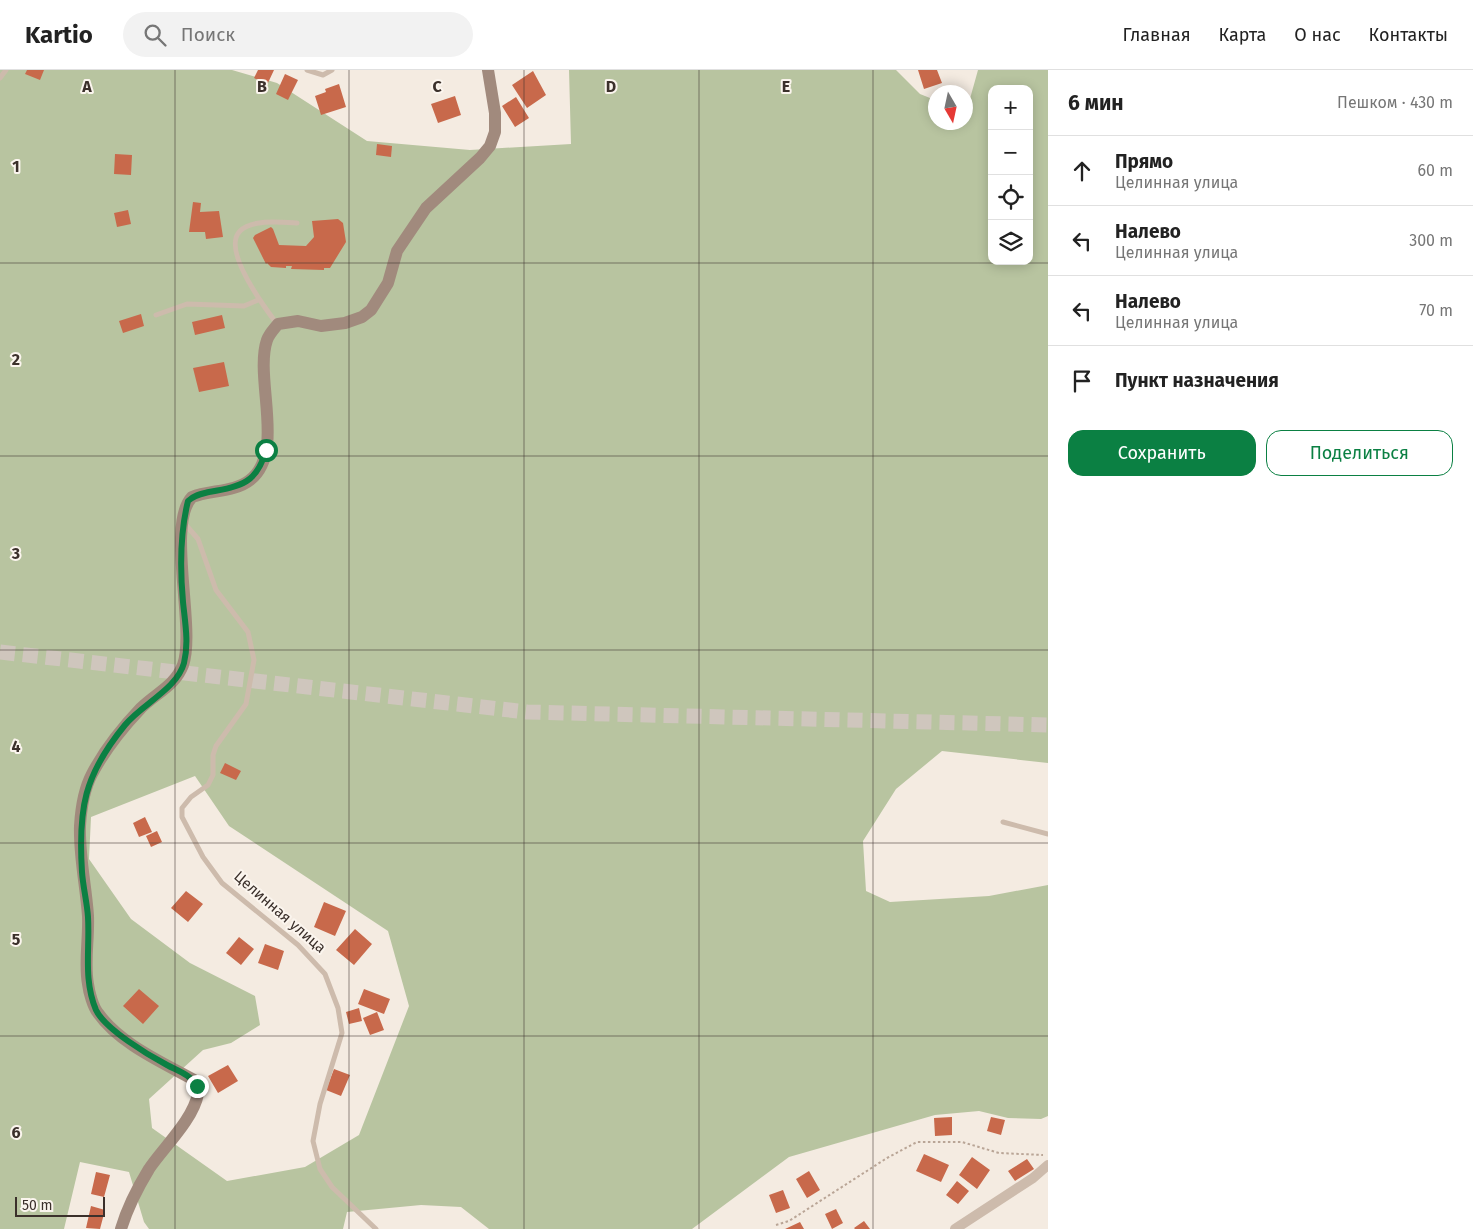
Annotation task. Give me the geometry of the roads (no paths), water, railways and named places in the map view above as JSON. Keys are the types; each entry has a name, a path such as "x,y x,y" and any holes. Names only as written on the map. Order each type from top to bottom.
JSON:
{"street":[{"path":"120,1229 125,1215 149,1170 190,1114 198,1094 194,1080 154,1058 119,1034 97,1012 88,985 88,916 82,873 80,825 85,792 92,775 125,725 143,706 169,687 183,664 186,646 183,594 184,523 188,501 192,497 232,488 250,481 261,468 266,450 264,358 267,340 278,324 298,321 321,326 345,323 362,317 371,310 388,283 397,251 426,208 480,158 490,146 495,132 495,113 488,70"},
{"path":"955,1229 1033,1178 1048,1165"}],"lane":[{"path":"0,78 6,70"},
{"path":"307,70 323,75 332,70"},
{"path":"278,324 258,300 236,252 236,238 240,231 247,227 271,221 297,223"},
{"path":"156,315 186,304 238,306 258,300"},
{"name":"Целинная улица","path":"184,523 198,539 216,590 248,632 254,660 246,704 216,746 213,776 208,785 191,797 182,808 182,817 203,856 222,883 298,945 325,974 338,1008 342,1033 320,1104 313,1140 320,1169 332,1187 376,1229"},
{"path":"1003,822 1048,834"}],"tunnel":[{"path":"0,652 527,712 1048,725"}]}
